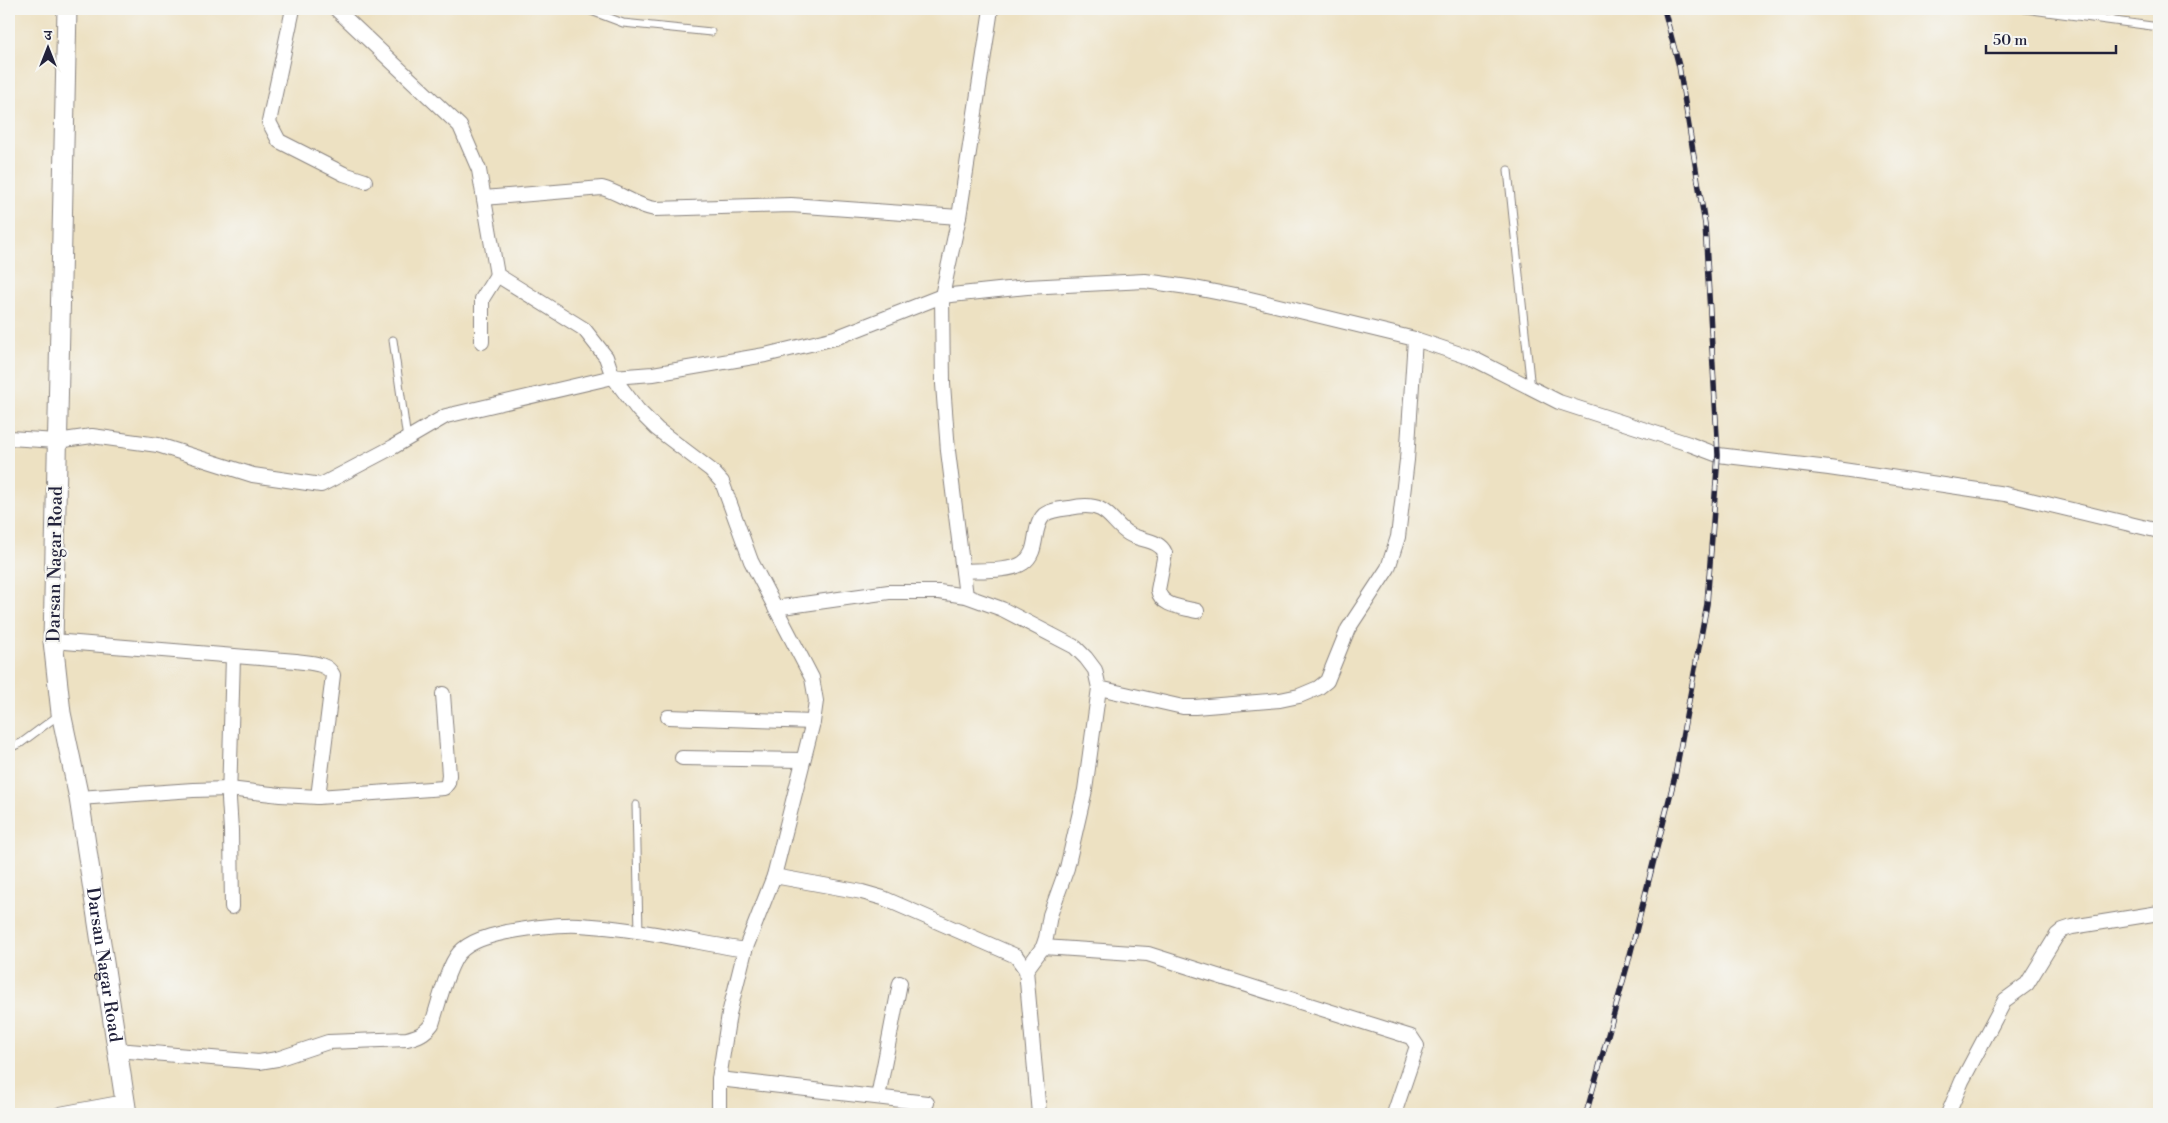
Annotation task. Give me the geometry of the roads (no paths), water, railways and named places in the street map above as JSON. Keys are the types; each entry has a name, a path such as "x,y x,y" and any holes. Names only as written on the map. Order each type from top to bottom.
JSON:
{"street":[{"name":"Darsan Nagar Road","path":"67,9 53,641 61,714 79,798 126,1108"},
{"path":"294,9 269,122 279,141 344,174 365,182"},
{"path":"336,9 460,126 479,170 497,275 482,298 482,342"},
{"path":"966,596 948,451 943,384 942,296 959,218 991,9"},
{"path":"484,198 602,188 617,192 641,207 655,209 791,204 959,218"},
{"path":"497,275 584,328 606,357 613,377 638,410 657,429 693,454 722,482 751,561 812,678 816,701 813,722 774,876 745,950 729,1014 719,1078 719,1114"},
{"path":"9,438 58,441 92,436 158,445 253,475 321,484 407,439 446,416 613,377 654,374 765,355 835,338 942,296 1028,287 1145,281 1246,298 1415,339 1472,358 1559,402 1718,454 2005,494 2159,531"},
{"path":"1099,688 1195,707 1280,700 1299,696 1327,682 1348,629 1388,568 1398,537 1407,460 1415,339"},
{"path":"963,571 1014,568 1029,558 1044,515 1073,507 1094,507 1102,510 1131,536 1158,544 1163,548 1165,552 1158,590 1159,596 1166,603 1197,611"},
{"path":"775,608 889,592 939,592 966,596 1002,609 1075,647 1095,670 1099,688 1085,790 1067,868 1050,915 1043,947 1026,970"},
{"path":"53,641 296,661 324,665 333,675 318,796"},
{"path":"232,907 229,789 233,656"},
{"path":"79,798 229,789 280,795 318,796 444,788 448,783 449,776 443,694"},
{"path":"668,717 813,722"},
{"path":"682,758 803,760"},
{"path":"774,876 862,892 902,906 945,926 1005,949 1016,956 1026,970 1039,1114"},
{"path":"1948,1114 1962,1081 2005,1000 2027,984 2057,936 2063,930 2159,913"},
{"path":"117,1050 259,1062 277,1059 328,1042 407,1039 426,1032 432,1024 453,962 470,944 492,935 536,927 578,925 639,932 745,950"},
{"path":"1043,947 1148,954 1411,1037 1417,1046 1394,1114"},
{"path":"878,1097 900,983"},
{"path":"719,1078 927,1103"},
{"path":"60,1114 126,1108"}],"lane":[{"path":"586,9 623,23 711,32"},
{"path":"2025,9 2159,28"},
{"path":"1508,170 1531,389"},
{"path":"393,340 407,439"},
{"path":"9,748 21,743 61,714"},
{"path":"636,805 639,932"}],"railway":[{"path":"1586,1114 1628,963 1675,776 1707,604 1718,455 1705,224 1679,66 1664,9"}]}
